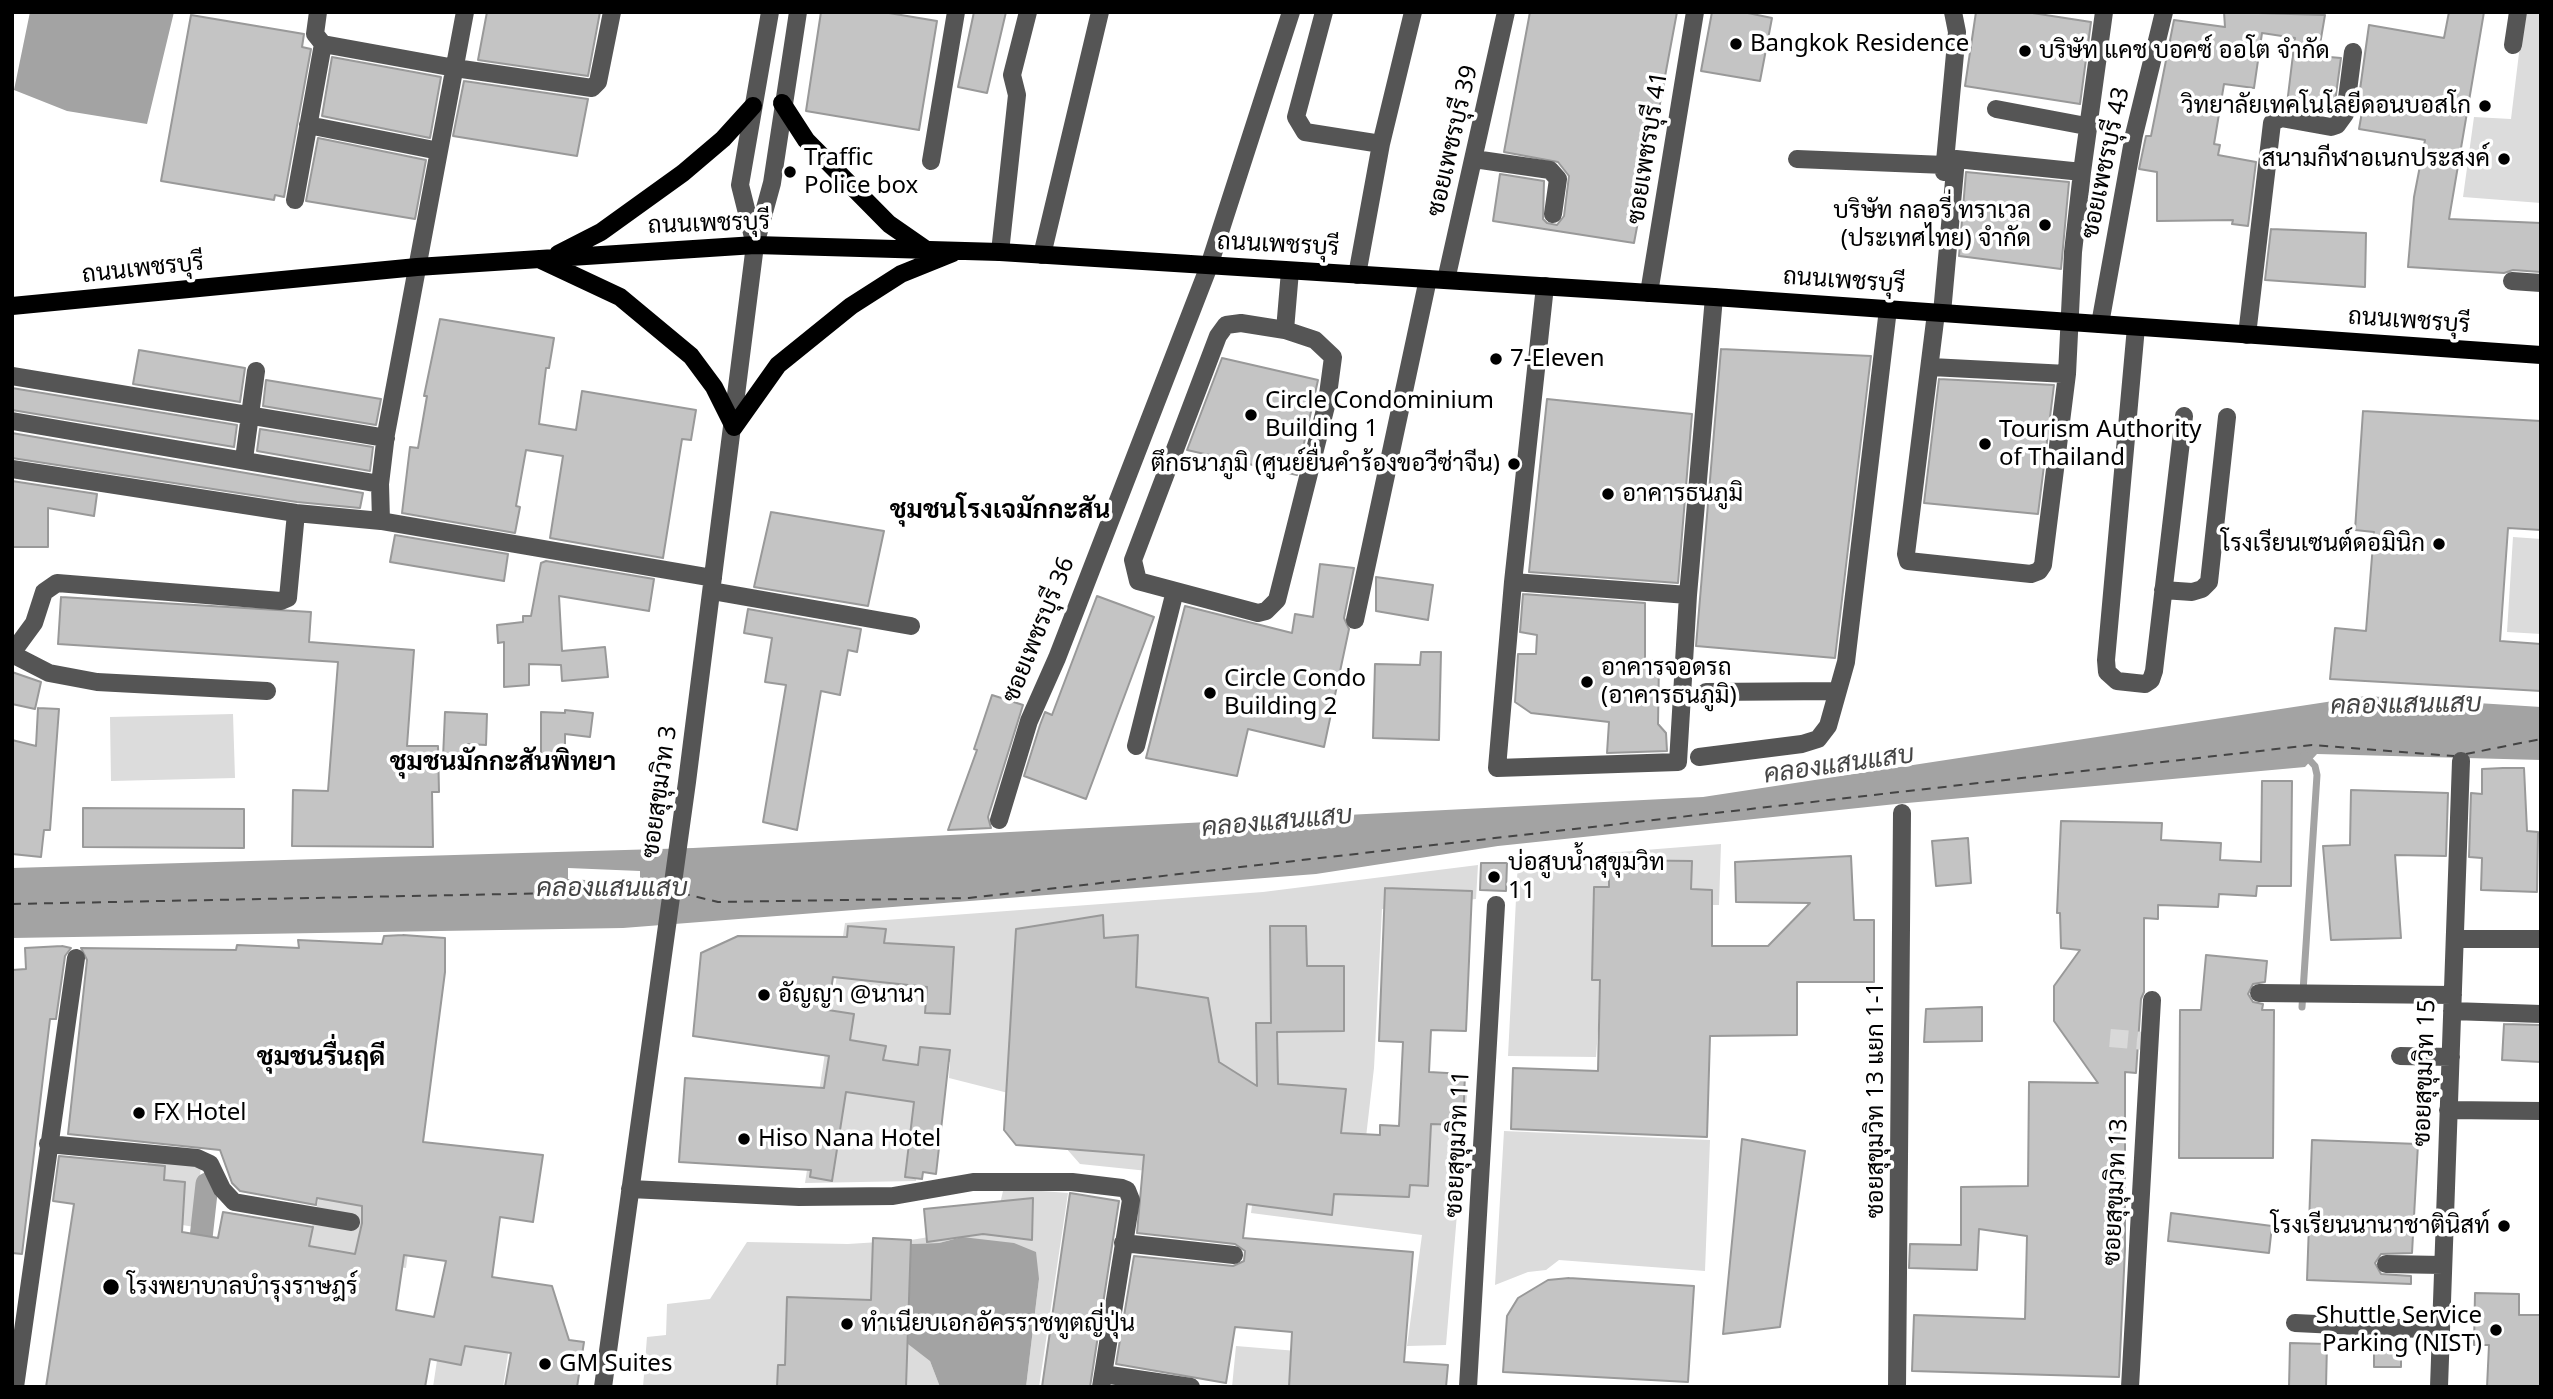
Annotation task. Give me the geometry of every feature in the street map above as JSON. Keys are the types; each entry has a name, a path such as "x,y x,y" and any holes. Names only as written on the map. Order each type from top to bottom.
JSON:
{"main road":[{"path":"782,103 806,140 889,224 925,249"},
{"path":"544,258 601,232 683,173 723,139 753,106"},
{"name":"ถนนเพชรบุรี","path":"12,306 417,267 755,245 1042,255 1714,297 2541,355"},
{"path":"544,258 620,297 691,356 714,387 734,427 778,365 830,323 901,274 956,251"}],"street":[{"path":"318,12 315,34 323,44 455,68 592,88 598,82 612,12"},
{"path":"381,521 380,484 386,439 465,12"},
{"path":"755,245 740,185 770,12"},
{"path":"755,245 772,183 782,103 798,12"},
{"path":"931,161 956,12"},
{"path":"1000,253 1017,95 1012,75 1028,12"},
{"path":"1042,255 1100,12"},
{"name":"ซอยเพชรบุรี 36","path":"999,820 1029,721 1057,658 1209,266 1291,12"},
{"path":"1324,12 1296,117 1305,132 1381,144"},
{"path":"1357,275 1381,144 1413,12"},
{"name":"ซอยเพชรบุรี 39","path":"1355,620 1437,280 1475,159 1506,12"},
{"name":"ซอยเพชรบุรี 41","path":"1649,293 1695,12"},
{"path":"1953,12 1957,32 1945,164 1936,313 1906,554 1908,561 2031,574 2039,571 2043,565 2067,374 2086,127 2104,12"},
{"name":"ซอยเพชรบุรี 43","path":"2100,324 2134,135 2164,12"},
{"path":"2513,45 2518,12"},
{"path":"295,200 323,44"},
{"path":"2247,335 2272,123 2281,118 2331,127 2337,125 2345,114 2353,52"},
{"path":"1996,109 2086,127"},
{"path":"308,125 439,151"},
{"path":"1475,159 1550,170 1558,179 1553,214"},
{"path":"1797,159 1945,164"},
{"path":"1936,313 1956,159 2082,172"},
{"name":"ซอยสุขุมวิท 3","path":"603,1387 687,782 755,245"},
{"path":"1284,330 1290,271"},
{"path":"2512,281 2541,283"},
{"path":"1545,286 1513,582 1497,768 1678,762 1688,594 1714,297"},
{"path":"1699,757 1802,744 1818,739 1828,726 1846,662 1888,309"},
{"path":"1232,324 1284,330 1315,340 1334,357 1327,402 1277,600 1266,611 1250,612 1138,581 1133,560 1218,336 1232,324"},
{"path":"2136,327 2106,660 2107,672 2117,681 2145,684 2151,680 2184,416"},
{"path":"1931,367 2067,374"},
{"path":"244,459 256,372"},
{"path":"12,376 386,439"},
{"path":"2163,590 2192,592 2202,589 2209,582 2227,417"},
{"path":"12,421 380,484"},
{"path":"12,469 296,513 381,521 911,626"},
{"path":"267,691 97,682 49,673 12,653 34,623 44,592 57,583 281,601 288,598 296,513"},
{"path":"1513,582 1688,594"},
{"path":"1136,746 1175,592"},
{"path":"1706,692 1836,691"},
{"name":"ซอยสุขุมวิท 15","path":"2438,1387 2461,761"},
{"name":"ซอยสุขุมวิท 13 แยก 1-1","path":"1897,1387 1902,813"},
{"name":"ซอยสุขุมวิท 11","path":"1468,1387 1496,905"},
{"path":"2455,939 2541,939"},
{"path":"15,1387 76,958"},
{"path":"2259,993 2452,1003 2541,1013"},
{"name":"ซอยสุขุมวิท 13","path":"2130,1387 2146,1042 2152,1000"},
{"path":"2400,1056 2451,1057"},
{"path":"2448,1110 2541,1111"},
{"path":"48,1144 197,1158 210,1164 222,1189 234,1202 351,1222"},
{"path":"630,1189 799,1197 894,1196 973,1182 1072,1182 1127,1190 1131,1200 1102,1380 1191,1387"},
{"path":"1124,1243 1234,1255"},
{"path":"2386,1264 2443,1265"},
{"path":"2295,1323 2441,1330"}],"shaded area":[{"name":"สนามกีฬาอเนกประสงค์","path":"2524,12 2541,12 2541,203 2463,197 2474,117 2511,119"},
{"path":"2513,537 2541,539 2541,634 2507,632"},
{"path":"233,714 235,778 111,781 110,717"},
{"path":"1721,844 1719,905 1607,904 1596,1057 1508,1056 1518,860"},
{"path":"1478,865 1476,899 1382,909 1374,1068 1363,1163 1348,1183 1430,1093 1467,1095 1446,1345 1407,1346 1422,1235 1251,1213 1255,1182 1080,1164 1020,1096 949,1078 950,1062 928,1063 916,1181 805,1183 845,923 1263,892"},
{"path":"1504,1131 1710,1140 1705,1271 1559,1260 1546,1270 1528,1272 1495,1285"},
{"path":"148,1159 201,1165 195,1227 144,1219"},
{"path":"321,1189 415,1202 406,1268 305,1256"},
{"path":"1003,1191 1068,1193 1039,1387 1026,1387 1039,1279 962,1237 939,1243 911,1244 930,1361 940,1387 643,1387 647,1337 666,1335 667,1304 710,1299 747,1242 848,1244 911,1240 995,1226"},
{"path":"441,1334 510,1341 503,1387 433,1387"},
{"path":"1236,1346 1346,1355 1342,1387 1232,1387"}],"water":[{"path":"30,12 174,12 147,124 67,111 14,90"},
{"name":"คลองแสนแสบ","path":"2366,696 2541,707 2541,760 2317,754 2305,767 1896,804 1498,846 1316,874 623,928 12,938 12,868 693,848 1703,797"},
{"path":"962,1237 1014,1243 1036,1252 1039,1279 1026,1387 940,1387 930,1361 908,1344 911,1244 939,1243"}],"pier":[{"path":"568,868 640,871 640,883 568,879"}],"building":[{"path":"487,12 600,12 588,76 478,60"},
{"path":"821,12 883,12 937,21 919,130 806,111"},
{"path":"974,12 1006,12 987,93 958,87"},
{"path":"1530,12 1677,12 1634,243 1493,221 1500,174 1544,181 1543,219 1547,223 1557,225 1564,216 1569,176 1558,162 1504,152"},
{"name":"Bangkok Residence","path":"1712,12 1743,12 1772,18 1760,81 1701,71"},
{"path":"1976,12 2026,12 2091,22 2080,104 1965,86"},
{"path":"2224,12 2325,15 2318,56 2341,58 2334,109 2287,104 2295,38 2262,33 2254,88 2224,84 2214,144 2220,145 2218,155 2256,162 2248,226 2232,224 2233,220 2157,221 2157,172 2139,169 2146,136 2151,136 2174,20 2225,27"},
{"path":"2449,12 2484,12 2449,219 2541,223 2541,272 2513,270 2504,273 2408,267 2414,197 2425,140 2359,129 2362,112 2357,111 2369,25 2444,38"},
{"path":"191,15 304,34 302,47 311,49 284,197 275,195 274,200 161,181"},
{"path":"332,57 441,77 430,138 322,116"},
{"path":"464,81 588,99 577,156 453,136"},
{"path":"318,138 426,160 415,219 306,201"},
{"path":"1966,172 2069,182 2061,269 1959,256"},
{"path":"2271,229 2366,233 2365,287 2265,280"},
{"path":"440,319 554,338 549,368 546,368 539,424 576,430 582,391 696,410 691,440 682,439 663,558 550,538 563,456 526,450 516,506 520,507 515,533 402,513 410,447 418,448 427,396 424,396"},
{"path":"1721,349 1871,356 1835,658 1696,646"},
{"path":"139,350 245,368 240,402 133,384"},
{"name":"Circle Condominium Building 1","path":"1222,358 1318,380 1297,475 1187,450"},
{"path":"1939,379 2054,385 2038,514 1924,503"},
{"path":"266,380 381,399 376,425 263,406"},
{"path":"12,388 237,425 234,447 12,410"},
{"name":"อาคารธนภูมิ","path":"1547,399 1692,414 1678,583 1529,572"},
{"name":"โรงเรียนเซนต์ดอมินิก","path":"2363,411 2541,421 2541,530 2508,528 2500,641 2541,644 2541,691 2330,679 2335,628 2366,631 2374,532 2355,530"},
{"path":"260,429 373,447 370,471 257,451"},
{"path":"12,433 363,493 360,508 297,502 12,458"},
{"path":"12,481 97,494 94,516 48,508 48,547 12,547"},
{"path":"771,512 884,531 868,606 754,587"},
{"path":"395,535 508,554 504,581 390,562"},
{"path":"546,561 654,579 649,611 559,596 562,651 605,647 608,677 562,681 561,665 529,664 529,685 504,687 504,642 498,643 497,625 523,622 523,616 531,616 541,563"},
{"path":"1320,564 1354,568 1344,618 1349,629 1324,747 1248,729 1237,776 1146,758 1185,606 1292,633 1295,614 1313,617"},
{"path":"1376,577 1433,585 1428,620 1376,611"},
{"name":"อาคารจอดรถ (อาคารธนภูมิ)","path":"1523,594 1645,603 1645,660 1659,661 1658,724 1666,733 1667,751 1607,753 1609,722 1531,713 1515,702 1518,654 1536,654 1537,635 1520,632"},
{"path":"1097,596 1154,617 1086,799 1024,776 1045,712 1052,715"},
{"path":"61,597 311,612 309,642 414,650 407,746 438,746 439,792 432,792 433,847 292,846 293,790 328,791 338,662 58,644"},
{"path":"748,609 861,629 857,652 848,650 840,695 821,691 797,830 763,822 786,685 765,682 772,638 744,633"},
{"path":"1421,652 1441,652 1439,740 1373,738 1375,664 1420,665"},
{"path":"12,672 41,682 35,709 12,704"},
{"path":"992,695 1023,705 988,817 991,828 948,830 977,750 974,749"},
{"path":"38,708 59,709 50,830 44,830 41,857 12,854 12,740 36,746"},
{"path":"565,710 593,713 590,737 565,734 565,757 541,757 541,712 565,713"},
{"path":"445,712 487,714 486,745 468,744 468,759 443,758"},
{"path":"2524,768 2527,831 2538,832 2537,892 2481,890 2482,858 2469,857 2471,793 2482,794 2482,769"},
{"path":"2262,781 2292,781 2291,886 2257,886 2256,896 2219,894 2218,907 2158,905 2158,919 2144,918 2144,992 2141,999 2136,1073 2125,1072 2125,1249 2119,1377 1912,1371 1914,1315 2025,1319 2027,1236 1979,1229 1977,1270 1909,1268 1910,1244 1961,1245 1961,1187 2028,1186 2029,1082 2098,1083 2054,1021 2054,986 2080,950 2061,948 2060,913 2057,913 2061,821 2162,823 2161,840 2221,843 2220,860 2261,862"},
{"path":"2351,790 2448,793 2446,856 2395,855 2401,938 2331,940 2323,846 2350,845"},
{"path":"83,808 244,809 244,848 83,847"},
{"path":"1968,838 1971,883 1936,886 1932,841"},
{"path":"1851,856 1854,920 1874,920 1874,982 1797,982 1797,1035 1710,1036 1707,1137 1511,1129 1513,1068 1598,1071 1600,980 1592,980 1594,887 1609,887 1609,860 1692,861 1691,889 1712,890 1712,946 1768,946 1810,903 1736,902 1735,862"},
{"name":"บ่อสูบน้ำสุขุมวิท 11","path":"1481,863 1507,863 1506,891 1480,890"},
{"path":"1385,888 1472,891 1466,1031 1431,1030 1429,1072 1465,1074 1463,1125 1431,1124 1428,1186 1410,1185 1409,1197 1334,1194 1332,1215 1247,1204 1243,1238 1413,1252 1404,1362 1448,1365 1446,1387 1289,1387 1292,1332 1235,1327 1226,1383 1116,1364 1134,1256 1233,1266 1244,1261 1245,1251 1235,1244 1137,1233 1144,1155 1016,1145 1004,1130 1016,929 1103,915 1104,938 1138,935 1136,987 1208,998 1219,1062 1257,1086 1256,1023 1271,1023 1270,926 1306,926 1307,966 1344,966 1344,1031 1277,1032 1278,1084 1346,1089 1341,1133 1380,1135 1380,1125 1399,1126 1403,1042 1379,1041"},
{"path":"848,926 886,929 884,943 954,947 950,1014 925,1013 927,987 833,977 828,1010 854,1014 850,1040 886,1046 883,1060 918,1065 920,1047 950,1050 936,1174 923,1172 922,1179 905,1177 914,1102 846,1092 832,1181 810,1177 811,1170 679,1162 685,1078 824,1088 829,1056 693,1036 701,953 738,936 847,937"},
{"path":"384,936 445,938 445,972 423,1142 543,1155 533,1222 500,1217 492,1277 552,1286 569,1340 584,1342 577,1387 505,1387 511,1353 465,1346 461,1365 430,1359 425,1387 46,1387 74,1204 53,1201 59,1156 165,1166 164,1180 185,1182 182,1232 218,1238 223,1212 313,1227 309,1246 355,1254 362,1223 362,1206 317,1198 316,1205 240,1191 232,1183 220,1150 68,1134 87,960 81,948 236,950 237,945 299,948 298,940 382,944","holes":["404,1255 446,1261 434,1317 396,1310"]},
{"path":"25,948 71,948 65,956 56,1019 50,1019 22,1254 12,1253 12,970 26,969"},
{"path":"2206,955 2267,961 2265,982 2253,984 2248,994 2253,1002 2263,1004 2262,1010 2274,1010 2273,1158 2179,1158 2180,1010 2201,1010"},
{"path":"1982,1007 1982,1041 1924,1042 1926,1009"},
{"path":"2504,1024 2541,1025 2541,1062 2502,1060"},
{"path":"1742,1139 1805,1151 1780,1327 1723,1334"},
{"path":"2312,1140 2418,1144 2412,1253 2381,1254 2375,1263 2381,1274 2411,1276 2411,1284 2307,1280"},
{"path":"1070,1193 1119,1201 1090,1387 1042,1387"},
{"path":"1033,1198 1032,1240 983,1234 927,1242 924,1209"},
{"path":"2171,1213 2272,1226 2269,1253 2168,1241"},
{"name":"ทำเนียบเอกอัครราชทูตญี่ปุ่น","path":"873,1238 911,1240 906,1387 777,1387 778,1365 785,1365 787,1297 871,1300"},
{"path":"1569,1278 1694,1286 1688,1382 1503,1372 1507,1316 1518,1298 1548,1280"},
{"path":"2475,1293 2519,1294 2519,1315 2541,1315 2541,1387 2487,1387 2489,1345 2474,1345"},
{"path":"2374,1339 2401,1339 2401,1367 2374,1367"},
{"path":"2290,1343 2327,1344 2326,1387 2289,1387"}],"waterway":[{"path":"2302,1007 2317,775 2315,766 2304,754"},
{"path":"198,1265 207,1184"}],"ferry route":[{"path":"2466,754 2541,739"},
{"path":"681,893 718,902 969,898 2312,745 2454,756"},
{"path":"12,904 609,892 638,881 663,887"}],"tunnel":[{"path":"2110,1038 2144,1041"}],"place":[{"name":"Bangkok Residence","path":"1736,44"},
{"name":"บริษัท แคช บอคซ์ ออโต จำกัด","path":"2025,51"},
{"name":"วิทยาลัยเทคโนโลยีดอนบอสโก","path":"2485,106"},
{"name":"สนามกีฬาอเนกประสงค์","path":"2504,159"},
{"name":"Traffic Police box","path":"790,172"},
{"name":"บริษัท กลอรี่ ทราเวล (ประเทศไทย) จำกัด","path":"2045,225"},
{"name":"7-Eleven","path":"1496,359"},
{"name":"Circle Condominium Building 1","path":"1251,415"},
{"name":"Tourism Authority of Thailand","path":"1985,444"},
{"name":"ตึกธนาภูมิ (ศูนย์ยื่นคำร้องขอวีซ่าจีน)","path":"1514,464"},
{"name":"อาคารธนภูมิ","path":"1608,494"},
{"name":"โรงเรียนเซนต์ดอมินิก","path":"2439,544"},
{"name":"อาคารจอดรถ (อาคารธนภูมิ)","path":"1587,682"},
{"name":"Circle Condo Building 2","path":"1210,693"},
{"name":"บ่อสูบน้ำสุขุมวิท 11","path":"1494,877"},
{"name":"อัญญา @นานา","path":"764,995"},
{"name":"FX Hotel","path":"139,1113"},
{"name":"Hiso Nana Hotel","path":"744,1139"},
{"name":"โรงเรียนนานาชาตินิสท์","path":"2504,1226"},
{"name":"โรงพยาบาลบำรุงราษฎร์","path":"111,1287"},
{"name":"ทำเนียบเอกอัครราชทูตญี่ปุ่น","path":"847,1324"},
{"name":"Shuttle Service Parking (NIST)","path":"2496,1330"},
{"name":"GM Suites","path":"545,1364"}],"district":[{"name":"ชุมชนโรงเจมักกะสัน","path":"1000,511"},
{"name":"ชุมชนมักกะสันพิทยา","path":"503,763"},
{"name":"ชุมชนรื่นฤดี","path":"321,1058"}]}
